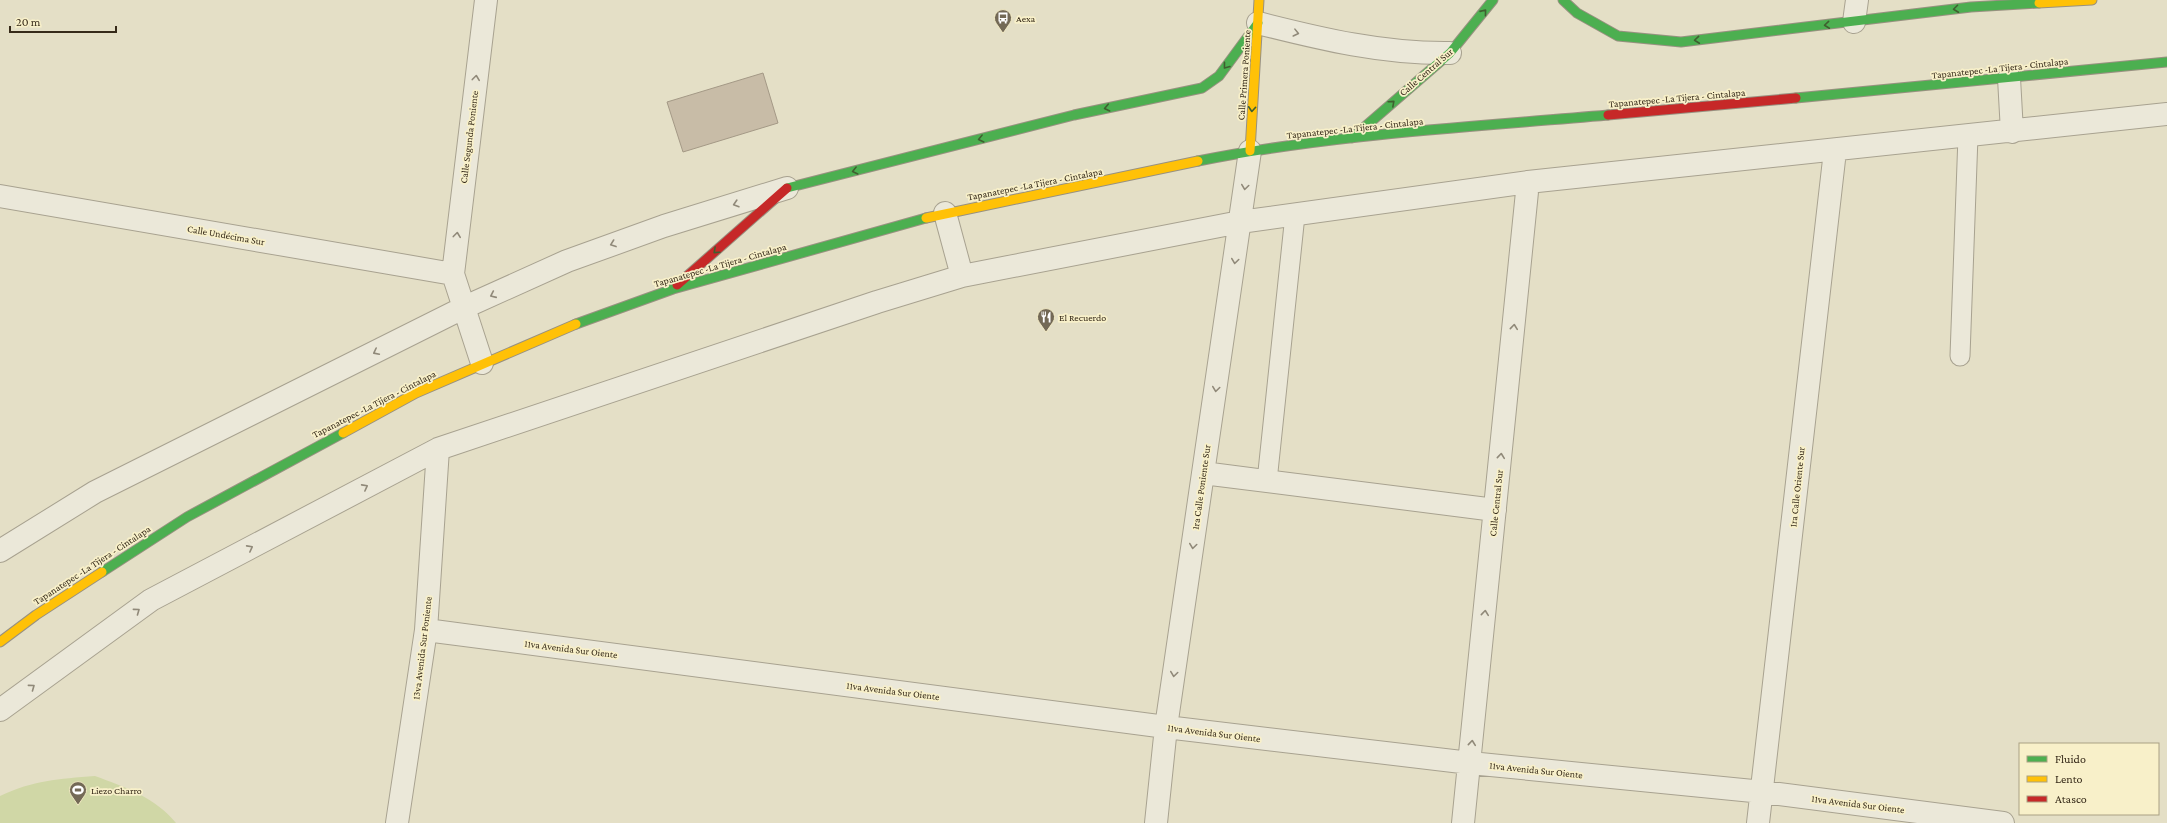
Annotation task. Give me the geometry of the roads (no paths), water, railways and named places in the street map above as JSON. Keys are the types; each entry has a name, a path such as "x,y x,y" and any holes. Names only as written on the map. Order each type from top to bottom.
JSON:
{"main road":[{"name":"Calle Primera Poniente","path":"1250,151 1259,0"},
{"name":"Calle Central Sur","path":"1352,138 1450,53 1493,0"},
{"path":"1563,0 1577,13 1618,36 1681,42 1854,22 1971,4 2092,0"},
{"path":"673,289 787,188 1074,115 1202,88 1219,76 1258,23"},
{"name":"Tapanatepec -La Tijera - Cintalapa","path":"0,642 36,615 187,517 416,393 482,363 562,329 673,289 945,213 1250,151 1352,138 2009,78 2167,62"}],"street":[{"name":"Calle Segunda Poniente","path":"453,274 486,0"},
{"path":"1854,22 1857,0"},
{"path":"1258,23 1333,42 1414,54 1450,53"},
{"path":"2009,78 2012,132"},
{"path":"0,710 151,600 438,449 877,302 962,276 1240,222 1528,182 1835,151 2167,114"},
{"name":"1ra Calle Poniente Sur","path":"1156,823 1166,727 1250,151"},
{"name":"1ra Calle Oriente Sur","path":"1758,823 1763,792 1835,151"},
{"name":"Calle Central Sur","path":"1463,823 1528,182"},
{"path":"0,552 95,492 464,308 567,261 664,226 787,188"},
{"name":"Calle Undécima Sur","path":"0,196 453,274"},
{"path":"945,213 962,276"},
{"path":"453,274 482,363"},
{"name":"13va Avenida Sur Poniente","path":"397,823 426,630 438,449"},
{"path":"1203,473 1495,510"},
{"name":"11va Avenida Sur Oiente","path":"426,630 1166,727 1470,763 1763,792 2003,823"}],"lane":[{"path":"1960,356 1968,136"},
{"path":"1267,481 1295,214"}],"place":[{"name":"Aexa","path":"1003,33"},
{"name":"El Recuerdo","path":"1046,332"},
{"name":"Liezo Charro","path":"78,805"}]}
